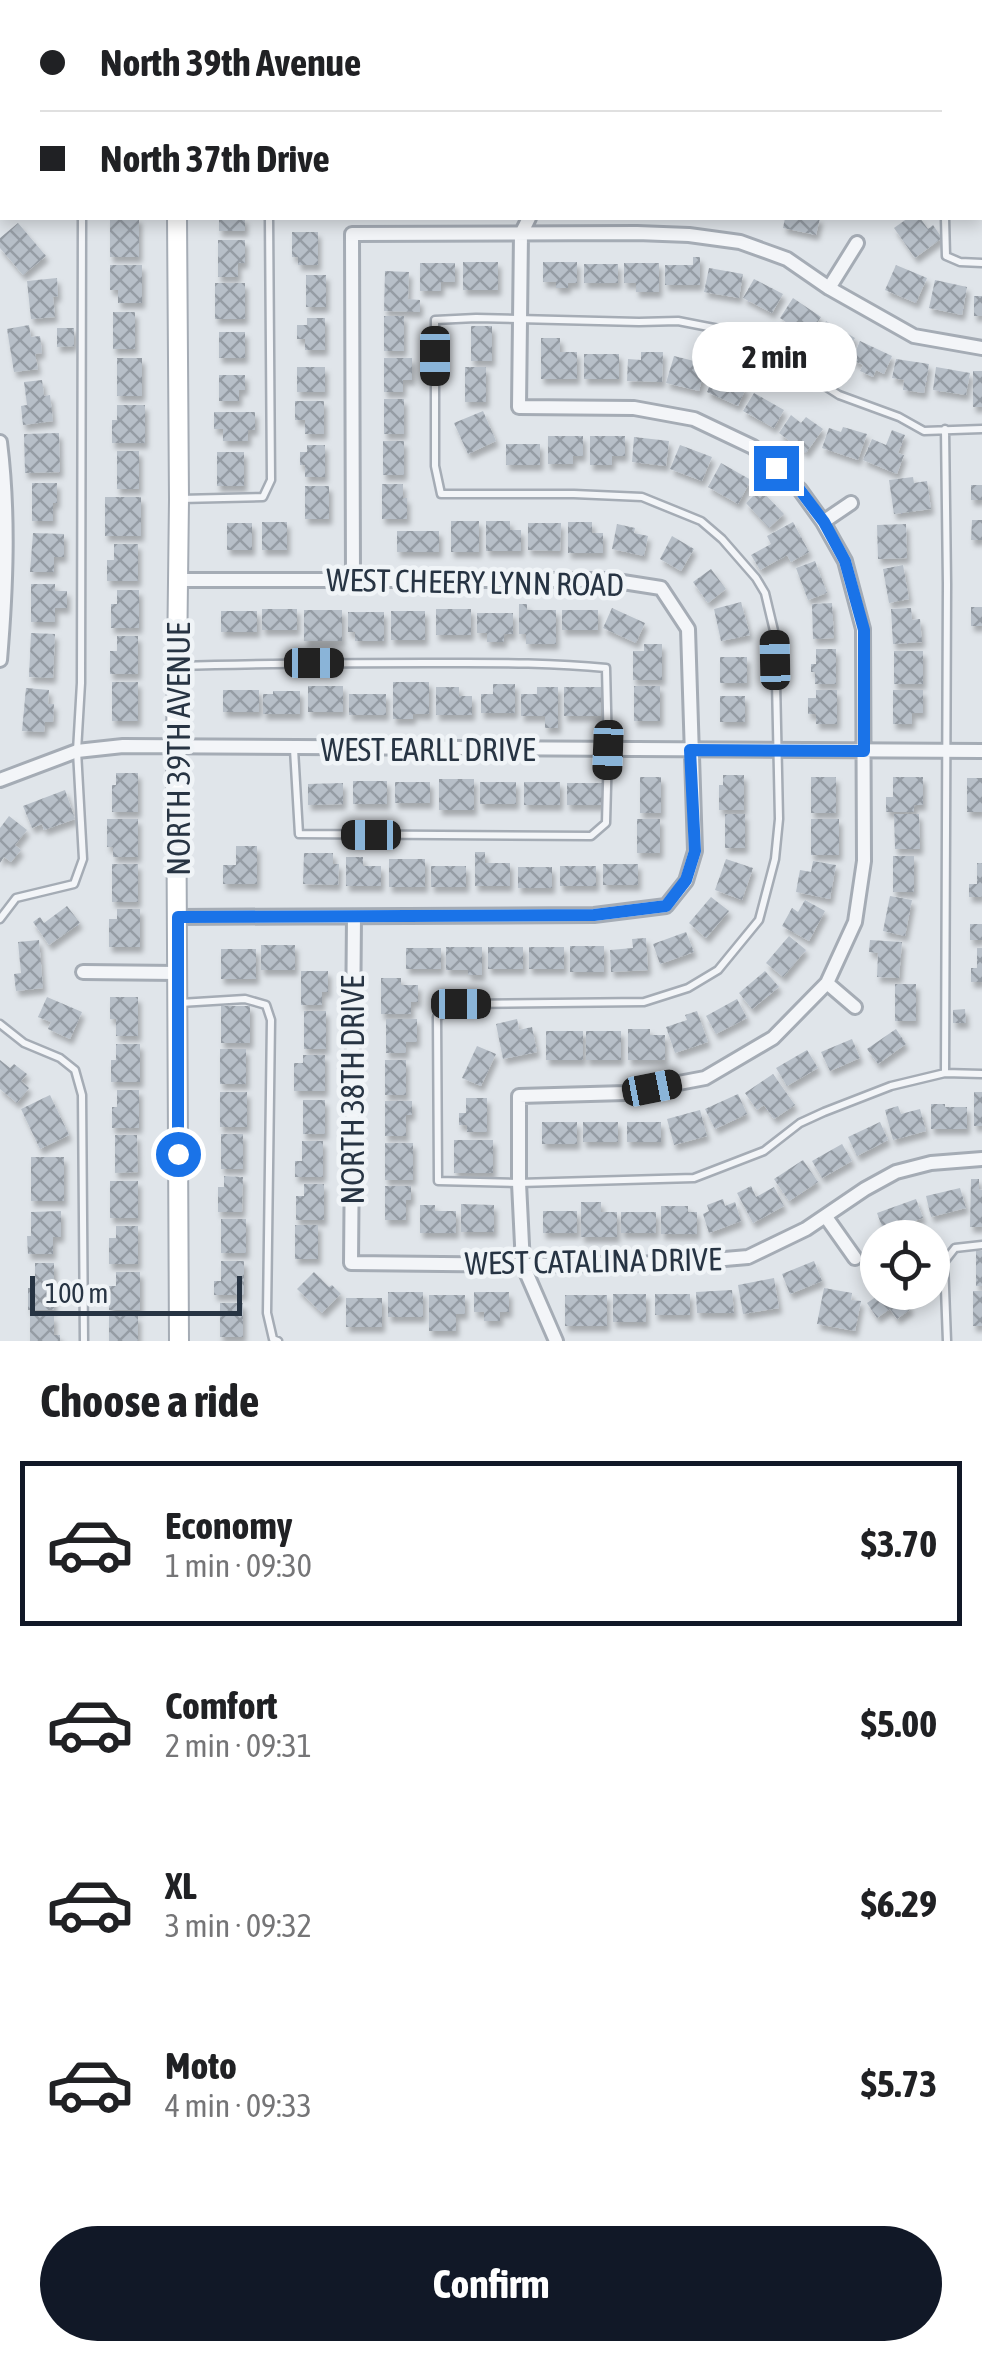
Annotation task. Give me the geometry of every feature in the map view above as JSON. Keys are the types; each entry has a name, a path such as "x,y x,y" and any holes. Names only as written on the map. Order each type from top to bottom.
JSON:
{"street":[{"name":"NORTH 39TH AVENUE","path":"177,220 179,1341"},
{"path":"527,220 521,234 519,407 634,408 694,419 752,447 800,490 824,522 845,561 864,630 864,861 855,922 827,983 773,1038 705,1078 626,1093 519,1096 523,1265 556,1341"},
{"path":"353,579 352,234 689,234 740,242 787,260 914,336 982,348"},
{"path":"828,288 857,243"},
{"path":"0,442 6,592 0,660"},
{"path":"824,522 851,503"},
{"name":"WEST CHEERY LYNN ROAD","path":"178,580 610,580 660,588 688,629 690,750"},
{"name":"WEST EARLL DRIVE","path":"0,780 77,750 124,746 982,751"},
{"path":"178,917 594,915 666,906 686,880 695,851 690,750"},
{"name":"NORTH 38TH DRIVE","path":"351,1263 354,917"},
{"path":"83,972 178,973"},
{"path":"827,983 855,1008"},
{"name":"WEST CATALINA DRIVE","path":"351,1263 678,1263 748,1257 806,1229 865,1188 896,1172 931,1163 982,1159"},
{"path":"826,1217 855,1258"}],"lane":[{"path":"0,920 16,898 74,884 82,859 77,750 81,683 82,220"},
{"path":"179,499 263,496 271,480 269,220"},
{"path":"945,220 946,256 960,262 982,263"},
{"path":"982,429 924,430 840,395 763,346 719,329 678,320 435,320 435,466 441,494 642,496 700,522 722,538 756,578 765,594 774,634 779,819 774,860 759,920 718,970 688,988 644,1002 461,1004 437,1017 438,1182 694,1178 764,1151 800,1124 891,1086 944,1073 982,1074"},
{"path":"944,429 944,1073"},
{"path":"178,666 439,663 606,668 606,823 591,836 298,834 294,748"},
{"path":"178,1004 245,999 266,1004 271,1020 267,1314 273,1339 278,1341"},
{"path":"0,1024 24,1044 60,1058 75,1070 82,1096 84,1341"},
{"path":"947,1341 944,1262 956,1248 982,1244"}],"building":[{"path":"110,220 139,220 139,257 110,257"},
{"path":"219,220 245,220 245,231 219,231"},
{"path":"785,220 820,220 816,235 783,228"},
{"path":"905,220 921,220 928,229 933,225 942,238 915,258 894,228"},
{"path":"18,223 46,256 23,275 0,248 0,238"},
{"path":"292,232 318,232 318,265 298,265 298,257 292,257"},
{"path":"218,240 245,240 245,263 238,263 238,277 218,277"},
{"path":"693,257 700,257 700,285 665,285 665,265 693,265"},
{"path":"463,262 498,262 498,290 463,290"},
{"path":"543,262 577,262 577,283 556,288 556,282 543,282"},
{"path":"420,263 455,263 455,282 441,282 441,291 420,291"},
{"path":"624,263 659,263 659,292 636,292 636,283 624,283"},
{"path":"584,264 618,264 618,283 584,283"},
{"path":"110,265 142,265 142,303 118,303 118,290 110,290"},
{"path":"896,265 927,278 916,303 885,290"},
{"path":"709,268 743,274 739,298 704,292"},
{"path":"385,271 409,272 408,299 420,300 420,312 384,311"},
{"path":"306,275 326,275 326,307 306,307"},
{"path":"57,278 58,296 53,297 55,317 31,319 27,281"},
{"path":"754,279 783,294 772,313 743,298"},
{"path":"935,280 967,287 962,315 929,308"},
{"path":"215,283 245,283 245,319 215,319"},
{"path":"974,296 982,296 982,316 974,316"},
{"path":"793,298 821,317 808,337 780,318"},
{"path":"113,312 135,312 135,349 113,349"},
{"path":"384,316 404,316 404,351 384,351"},
{"path":"307,318 325,318 325,350 305,350 305,339 297,339 297,325 307,325"},
{"path":"826,321 855,338 842,361 813,344"},
{"path":"29,325 31,337 40,336 42,353 35,354 38,369 14,372 7,329"},
{"path":"471,326 492,326 492,361 471,361"},
{"path":"57,328 74,328 74,346 57,347"},
{"path":"219,332 245,332 245,358 219,358"},
{"path":"541,338 560,338 560,352 577,352 577,379 541,379"},
{"path":"860,341 892,356 884,374 876,370 873,377 860,371 863,365 852,360"},
{"path":"641,352 663,352 662,382 627,381 628,359 641,360"},
{"path":"584,354 619,354 619,379 584,379"},
{"path":"674,356 706,364 699,391 666,383"},
{"path":"117,358 142,358 142,396 117,396"},
{"path":"384,358 412,358 412,380 403,380 403,392 384,392"},
{"path":"896,359 929,364 924,393 903,390 904,380 892,378"},
{"path":"297,367 325,367 325,392 297,392"},
{"path":"465,367 486,367 486,402 465,402"},
{"path":"936,367 970,373 966,395 933,390"},
{"path":"973,371 982,371 982,407 973,407"},
{"path":"727,372 740,378 737,384 746,388 738,406 707,392 714,375 724,379"},
{"path":"219,375 245,375 245,390 239,390 239,401 219,401"},
{"path":"42,380 44,396 50,395 53,421 23,425 21,406 27,405 24,382"},
{"path":"754,393 784,410 774,428 743,411"},
{"path":"384,399 404,399 404,434 384,434"},
{"path":"295,401 324,401 324,434 305,434 305,420 295,420"},
{"path":"117,405 145,405 145,443 112,443 112,420 117,420"},
{"path":"483,411 496,441 468,454 454,423"},
{"path":"214,412 255,412 255,430 248,430 248,441 223,441 223,429 214,429"},
{"path":"791,415 801,423 806,417 823,429 806,453 779,433"},
{"path":"843,427 867,434 858,460 822,448 829,428 841,432"},
{"path":"892,430 905,435 898,453 904,455 897,474 863,460 872,439 886,445"},
{"path":"59,433 60,472 25,473 24,434"},
{"path":"548,436 583,436 583,456 573,456 573,464 548,464"},
{"path":"590,436 625,436 625,456 612,456 612,465 590,465"},
{"path":"634,437 669,441 666,466 632,462"},
{"path":"383,441 404,441 404,475 383,475"},
{"path":"506,444 540,444 540,465 506,465"},
{"path":"307,445 325,445 325,477 305,477 300,452 307,452"},
{"path":"680,445 712,457 702,481 670,469"},
{"path":"117,451 139,451 139,489 117,489"},
{"path":"217,452 244,452 244,486 217,486"},
{"path":"721,463 751,480 738,504 708,487"},
{"path":"913,477 914,483 927,481 931,509 894,514 889,480"},
{"path":"32,483 57,483 53,521 32,521"},
{"path":"382,484 403,484 407,519 382,519"},
{"path":"971,485 982,485 982,500 971,500"},
{"path":"305,486 329,486 329,519 305,519"},
{"path":"760,489 784,514 769,528 746,503"},
{"path":"105,497 141,497 141,536 105,536"},
{"path":"972,520 982,520 982,540 971,540"},
{"path":"451,521 479,521 479,552 451,552"},
{"path":"486,521 510,521 510,530 521,530 521,551 486,551"},
{"path":"262,522 287,522 287,550 262,550"},
{"path":"568,522 592,522 592,533 603,533 603,553 568,553"},
{"path":"793,522 809,552 791,562 787,555 760,570 751,555 771,544 767,536"},
{"path":"227,523 252,523 252,550 227,550"},
{"path":"528,523 561,523 560,551 528,550"},
{"path":"617,524 648,536 644,556 612,549"},
{"path":"906,524 907,558 878,559 877,525"},
{"path":"397,531 439,531 439,552 397,552"},
{"path":"33,533 64,534 64,557 54,557 54,572 30,572"},
{"path":"672,536 694,549 681,571 660,559"},
{"path":"114,544 138,544 138,581 107,581 107,560 114,560"},
{"path":"815,561 827,593 808,600 796,568"},
{"path":"903,565 909,599 889,603 883,569"},
{"path":"711,569 726,589 708,603 693,582"},
{"path":"31,584 55,584 55,591 67,591 67,608 55,608 55,622 31,622"},
{"path":"117,590 139,590 139,628 111,628 111,604 117,604"},
{"path":"741,602 750,635 721,641 714,609"},
{"path":"832,603 834,638 813,639 812,604"},
{"path":"519,604 527,604 527,610 556,610 556,644 526,644 526,634 519,634"},
{"path":"971,607 982,607 982,626 971,626"},
{"path":"612,608 645,623 636,643 603,628"},
{"path":"911,608 912,620 920,619 922,642 893,644 891,609"},
{"path":"262,609 297,609 297,630 262,630"},
{"path":"436,609 471,609 471,635 436,635"},
{"path":"304,610 342,610 342,641 304,641"},
{"path":"562,610 598,610 598,630 562,630"},
{"path":"221,611 257,611 257,632 221,632"},
{"path":"391,611 425,611 425,640 391,640"},
{"path":"348,612 384,612 384,641 355,641 355,632 348,632"},
{"path":"477,613 513,613 513,634 504,634 504,642 487,642 487,633 477,633"},
{"path":"31,633 55,634 53,678 29,677"},
{"path":"117,636 138,636 138,674 110,674 110,651 117,651"},
{"path":"644,644 662,644 662,680 633,680 633,651 644,651"},
{"path":"816,649 836,649 836,684 815,684 811,664 816,664"},
{"path":"894,651 923,651 923,684 894,684"},
{"path":"720,657 747,657 747,683 720,683"},
{"path":"112,682 138,682 138,721 112,721"},
{"path":"393,682 429,682 429,714 393,719"},
{"path":"493,684 515,684 515,713 481,713 481,694 493,694"},
{"path":"308,686 343,686 343,712 308,712"},
{"path":"634,686 660,686 660,721 634,721"},
{"path":"436,687 459,687 459,696 472,696 472,715 436,715"},
{"path":"537,687 558,687 558,728 545,728 545,716 521,716 521,694 537,694"},
{"path":"564,687 601,687 601,716 564,716"},
{"path":"26,688 49,690 48,704 54,704 53,722 45,722 44,732 22,731"},
{"path":"223,690 259,690 259,712 223,712"},
{"path":"816,690 837,690 837,724 816,724 816,714 808,714 808,698 816,698"},
{"path":"893,690 923,690 923,713 912,713 912,724 893,724"},
{"path":"300,691 300,714 263,714 263,694"},
{"path":"349,694 386,694 386,715 349,715"},
{"path":"720,696 745,696 745,722 720,722"},
{"path":"116,773 138,773 138,812 112,812"},
{"path":"723,775 744,775 744,810 719,810"},
{"path":"640,777 661,777 661,813 640,813"},
{"path":"811,777 836,777 836,813 811,813"},
{"path":"893,777 923,777 923,805 914,805 914,812 886,812 886,797 893,797"},
{"path":"967,778 982,778 982,812 967,812"},
{"path":"439,779 474,779 474,810 439,810"},
{"path":"353,781 387,781 387,804 353,804"},
{"path":"395,782 430,782 430,803 395,803"},
{"path":"480,782 516,782 516,804 480,804"},
{"path":"524,782 560,782 560,805 524,805"},
{"path":"343,783 343,804 308,805 308,784"},
{"path":"567,783 602,783 602,805 567,805"},
{"path":"65,790 75,819 44,830 42,824 32,828 23,806"},
{"path":"725,814 745,814 745,848 725,848"},
{"path":"894,814 919,814 920,849 895,849"},
{"path":"9,816 27,830 15,845 21,850 11,862 4,857 0,863 0,828"},
{"path":"107,819 138,819 138,857 113,857 113,847 107,847"},
{"path":"637,819 660,819 660,853 637,853"},
{"path":"811,819 839,819 839,855 811,855"},
{"path":"236,846 257,846 257,884 223,884 223,865 236,865"},
{"path":"475,852 485,852 485,863 510,863 510,886 475,886"},
{"path":"304,853 333,853 333,864 339,864 338,885 303,884"},
{"path":"893,856 914,856 914,892 893,892"},
{"path":"346,857 363,857 363,866 381,866 381,886 346,886"},
{"path":"389,859 425,859 425,887 389,887"},
{"path":"726,859 753,868 742,900 715,890"},
{"path":"813,861 836,865 830,899 796,892 800,870 811,872"},
{"path":"977,863 982,863 982,897 969,897 969,884 977,884"},
{"path":"112,864 138,864 138,902 112,902"},
{"path":"603,864 638,864 638,885 603,885"},
{"path":"431,866 466,866 466,887 431,887"},
{"path":"560,866 596,866 596,886 560,886"},
{"path":"518,867 552,867 552,888 518,888"},
{"path":"890,896 912,900 905,936 883,931"},
{"path":"711,897 729,911 706,938 689,923"},
{"path":"805,900 825,911 809,941 782,926 792,908 798,912"},
{"path":"67,906 80,923 49,945 33,922 40,917 44,923"},
{"path":"117,909 140,909 140,947 109,947 109,919 117,919"},
{"path":"970,924 982,924 982,940 970,940"},
{"path":"686,932 694,952 660,964 653,944"},
{"path":"789,936 806,950 783,977 766,963"},
{"path":"646,938 648,970 611,972 610,950 633,948 632,939"},
{"path":"39,940 43,988 16,991 14,974 21,973 18,942"},
{"path":"870,940 902,942 899,978 877,977 878,953 869,952"},
{"path":"261,945 295,945 295,970 261,970"},
{"path":"570,946 604,946 604,972 570,972"},
{"path":"446,947 482,947 482,975 468,975 468,970 446,970"},
{"path":"488,947 523,947 523,969 488,969"},
{"path":"529,947 564,947 564,969 529,969"},
{"path":"406,948 441,948 441,969 406,969"},
{"path":"977,948 982,948 982,982 971,982 971,968 977,968"},
{"path":"221,949 256,949 256,979 221,979"},
{"path":"301,971 328,971 328,992 322,992 322,1005 301,1005"},
{"path":"765,971 779,987 752,1009 739,993"},
{"path":"381,978 401,978 401,985 418,985 418,1002 411,1002 411,1014 381,1014"},
{"path":"895,984 916,984 916,1021 895,1021"},
{"path":"47,997 82,1012 70,1039 48,1029 51,1022 38,1017"},
{"path":"110,997 138,997 138,1036 116,1036 116,1019 110,1019"},
{"path":"737,999 747,1018 716,1034 706,1016"},
{"path":"221,1006 250,1006 250,1043 221,1043"},
{"path":"965,1009 966,1023 953,1023 953,1010"},
{"path":"304,1011 326,1011 326,1049 304,1049"},
{"path":"697,1011 708,1042 675,1053 666,1027 687,1020 685,1015"},
{"path":"386,1019 417,1019 417,1042 406,1042 406,1053 386,1053"},
{"path":"517,1019 519,1030 532,1027 537,1052 503,1059 496,1024"},
{"path":"628,1029 650,1029 650,1035 665,1035 665,1060 628,1060"},
{"path":"896,1029 906,1044 878,1064 867,1049"},
{"path":"546,1031 583,1031 583,1060 546,1060"},
{"path":"586,1031 621,1031 621,1060 586,1060"},
{"path":"852,1039 860,1058 830,1071 821,1052"},
{"path":"116,1044 140,1044 140,1082 111,1082"},
{"path":"477,1046 496,1054 481,1086 462,1078"},
{"path":"220,1049 246,1049 246,1084 220,1084"},
{"path":"807,1050 818,1068 787,1086 776,1068"},
{"path":"303,1055 325,1055 325,1091 294,1091 294,1063 303,1063"},
{"path":"0,1060 27,1074 21,1081 29,1088 17,1103 0,1089"},
{"path":"385,1060 406,1060 406,1095 385,1095"},
{"path":"773,1074 795,1105 774,1119 764,1105 757,1110 745,1093"},
{"path":"117,1090 139,1090 139,1128 112,1128"},
{"path":"220,1092 247,1092 247,1127 220,1127"},
{"path":"974,1092 982,1092 982,1126 974,1126"},
{"path":"738,1094 747,1114 715,1129 705,1109"},
{"path":"50,1095 69,1135 40,1149 21,1109"},
{"path":"466,1098 487,1098 487,1132 467,1132 467,1125 459,1125 459,1113 466,1113"},
{"path":"303,1100 325,1100 325,1134 303,1134"},
{"path":"385,1101 412,1101 412,1115 406,1115 406,1136 385,1136"},
{"path":"931,1104 967,1107 967,1129 931,1129"},
{"path":"898,1106 901,1114 920,1109 926,1131 893,1140 885,1110"},
{"path":"700,1110 707,1136 674,1145 667,1119"},
{"path":"542,1122 577,1122 577,1144 542,1144"},
{"path":"583,1122 618,1122 618,1142 583,1142"},
{"path":"627,1122 661,1122 661,1142 627,1142"},
{"path":"880,1122 888,1140 857,1156 848,1137"},
{"path":"221,1134 243,1134 243,1169 221,1169"},
{"path":"115,1135 137,1135 138,1172 115,1173"},
{"path":"454,1140 493,1140 493,1173 454,1173"},
{"path":"302,1141 323,1141 323,1177 295,1177 295,1161 302,1161"},
{"path":"385,1143 413,1143 413,1180 385,1180"},
{"path":"842,1144 852,1161 822,1178 812,1161"},
{"path":"31,1157 64,1157 64,1201 31,1201"},
{"path":"803,1160 818,1182 789,1201 774,1179"},
{"path":"224,1176 243,1177 242,1212 218,1212 218,1187 224,1187"},
{"path":"971,1179 979,1179 982,1190 982,1227 970,1227"},
{"path":"110,1181 138,1181 138,1218 110,1218"},
{"path":"304,1184 324,1184 324,1220 296,1220 296,1196 304,1196"},
{"path":"385,1186 411,1186 406,1220 385,1220"},
{"path":"751,1186 756,1197 774,1187 784,1206 753,1223 737,1193"},
{"path":"960,1188 966,1208 931,1217 926,1196"},
{"path":"723,1199 725,1206 735,1202 741,1221 709,1233 703,1214 709,1211 707,1205"},
{"path":"916,1199 923,1218 880,1220 877,1213"},
{"path":"581,1202 601,1202 601,1212 617,1212 617,1237 581,1237"},
{"path":"461,1204 494,1205 494,1232 461,1232"},
{"path":"420,1205 435,1205 435,1211 456,1211 456,1233 420,1233"},
{"path":"661,1206 688,1206 688,1212 697,1212 697,1234 661,1234"},
{"path":"61,1211 61,1237 53,1237 53,1254 28,1254 31,1212"},
{"path":"543,1211 577,1211 577,1233 543,1233"},
{"path":"621,1212 656,1212 656,1233 621,1233"},
{"path":"221,1219 246,1219 246,1253 221,1253"},
{"path":"295,1225 318,1225 318,1259 295,1259"},
{"path":"116,1226 138,1226 138,1264 109,1264 109,1238 116,1238"},
{"path":"976,1251 982,1251 982,1286 976,1286"},
{"path":"221,1261 244,1261 244,1295 214,1295 214,1281 221,1281"},
{"path":"814,1261 822,1281 790,1294 782,1274"},
{"path":"35,1263 54,1263 54,1310 28,1310 28,1288 35,1288"},
{"path":"116,1272 140,1272 140,1310 109,1310 109,1286 116,1286"},
{"path":"314,1272 341,1294 322,1313 297,1289"},
{"path":"774,1278 779,1308 743,1314 738,1285"},
{"path":"824,1288 852,1293 851,1300 860,1301 855,1331 817,1324"},
{"path":"732,1290 734,1313 697,1313 696,1292"},
{"path":"973,1291 982,1291 982,1326 973,1326"},
{"path":"388,1292 423,1292 423,1317 388,1317"},
{"path":"474,1292 509,1292 509,1312 500,1312 500,1321 484,1321 484,1312 474,1312"},
{"path":"613,1294 646,1294 646,1322 613,1322"},
{"path":"655,1294 690,1294 690,1315 655,1315"},
{"path":"429,1295 465,1295 465,1314 456,1314 456,1331 429,1331"},
{"path":"565,1295 607,1295 607,1326 565,1326"},
{"path":"346,1298 382,1298 382,1327 346,1327"},
{"path":"220,1303 243,1303 243,1337 220,1337"},
{"path":"872,1310 889,1310 877,1318"},
{"path":"891,1310 910,1310 897,1319"},
{"path":"30,1316 54,1316 54,1335 60,1335 60,1341 30,1341"},
{"path":"109,1316 138,1316 138,1341 109,1341"}],"route":[{"path":"178,1154 178,917 594,915 666,906 686,880 695,851 690,750 864,751 864,630 845,561 824,522 800,490 776,468"}]}
